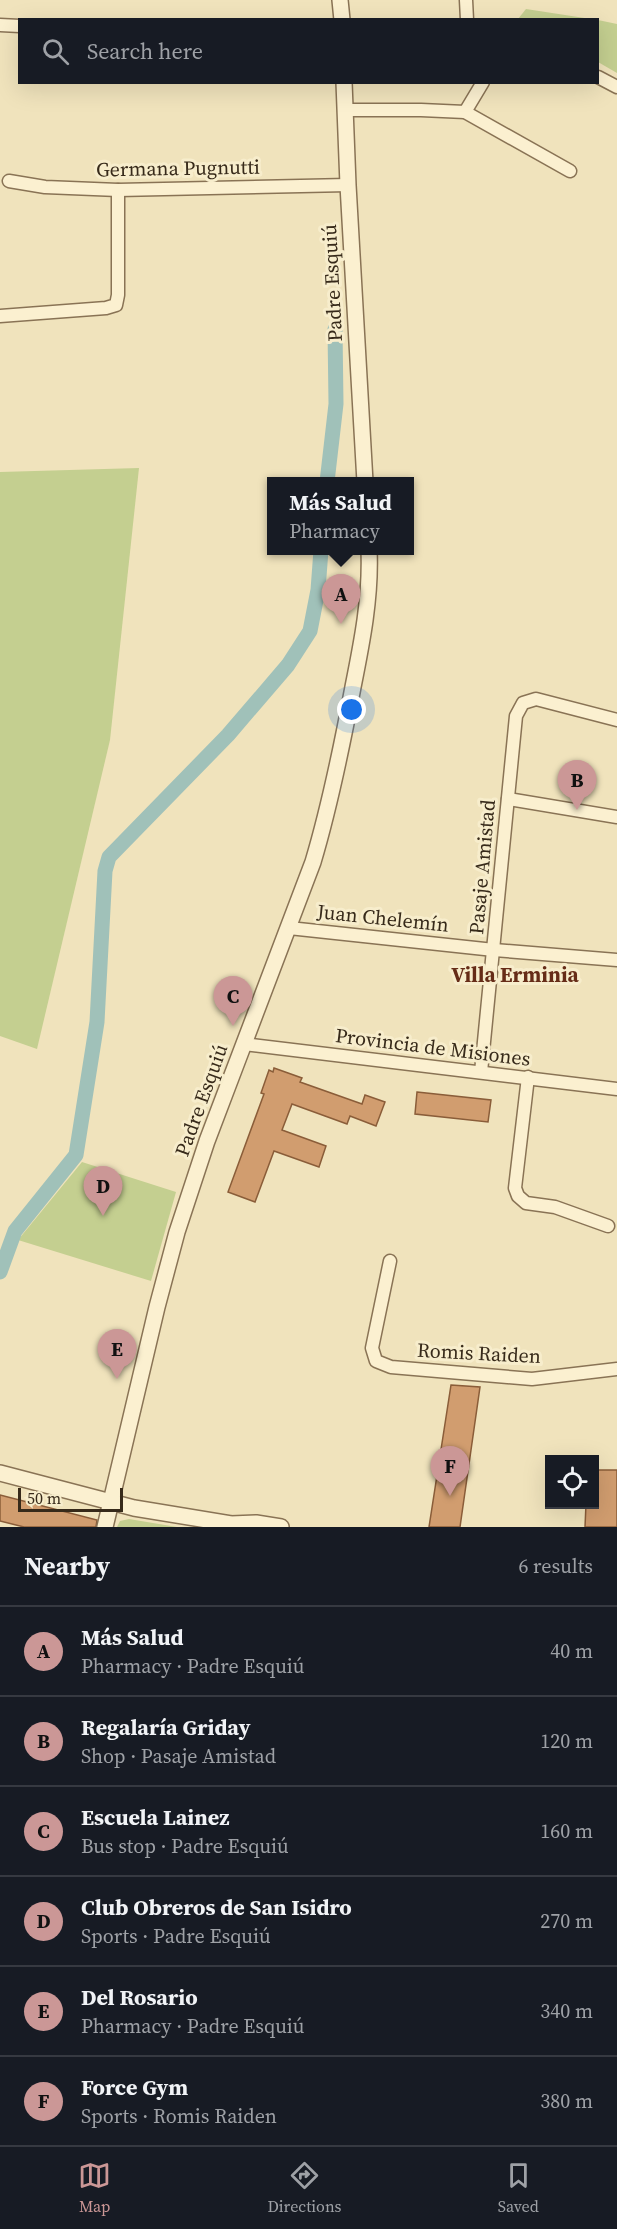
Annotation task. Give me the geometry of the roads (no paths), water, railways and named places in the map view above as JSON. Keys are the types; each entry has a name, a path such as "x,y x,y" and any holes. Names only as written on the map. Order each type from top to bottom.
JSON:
{"street":[{"path":"340,0 342,18"},
{"path":"466,0 467,18"},
{"path":"0,25 18,26"},
{"path":"599,78 617,87"},
{"name":"Padre Esquiú","path":"344,84 365,477"},
{"path":"465,112 482,84"},
{"path":"345,110 465,112 570,171"},
{"name":"Germana Pugnutti","path":"9,181 45,187 118,190 348,185"},
{"path":"0,316 106,308 116,305 118,295 118,190"},
{"name":"Padre Esquiú","path":"105,1527 177,1232 207,1141 313,862 326,818 364,634 371,581 369,555"},
{"name":"Pasaje Amistad","path":"481,1072 516,716 523,703 536,699 617,720"},
{"path":"508,800 617,817"},
{"name":"Juan Chelemín","path":"289,928 494,950 617,960"},
{"name":"Provincia de Misiones","path":"244,1044 617,1089"},
{"path":"528,1077 515,1188 518,1196 526,1203 555,1207 608,1226"},
{"name":"Romis Raiden","path":"390,1261 372,1348 376,1361 391,1367 532,1379 617,1369"},
{"path":"0,1473 134,1508 230,1526 256,1523 281,1527"}],"waterway":[{"path":"328,477 336,404 335,329"},
{"path":"0,1272 15,1231 76,1155 97,1022 105,871 109,857 228,735 288,665 310,631 318,590 321,555"}],"place":[{"name":"Más Salud","path":"341,624"},
{"name":"Regalaría Griday","path":"577,810"},
{"name":"Escuela Lainez","path":"233,1026"},
{"name":"Club Obreros de San Isidro","path":"103,1216"},
{"name":"Del Rosario","path":"117,1379"},
{"name":"Force Gym","path":"450,1496"}],"district":[{"name":"Villa Erminia","path":"515,975"}]}
